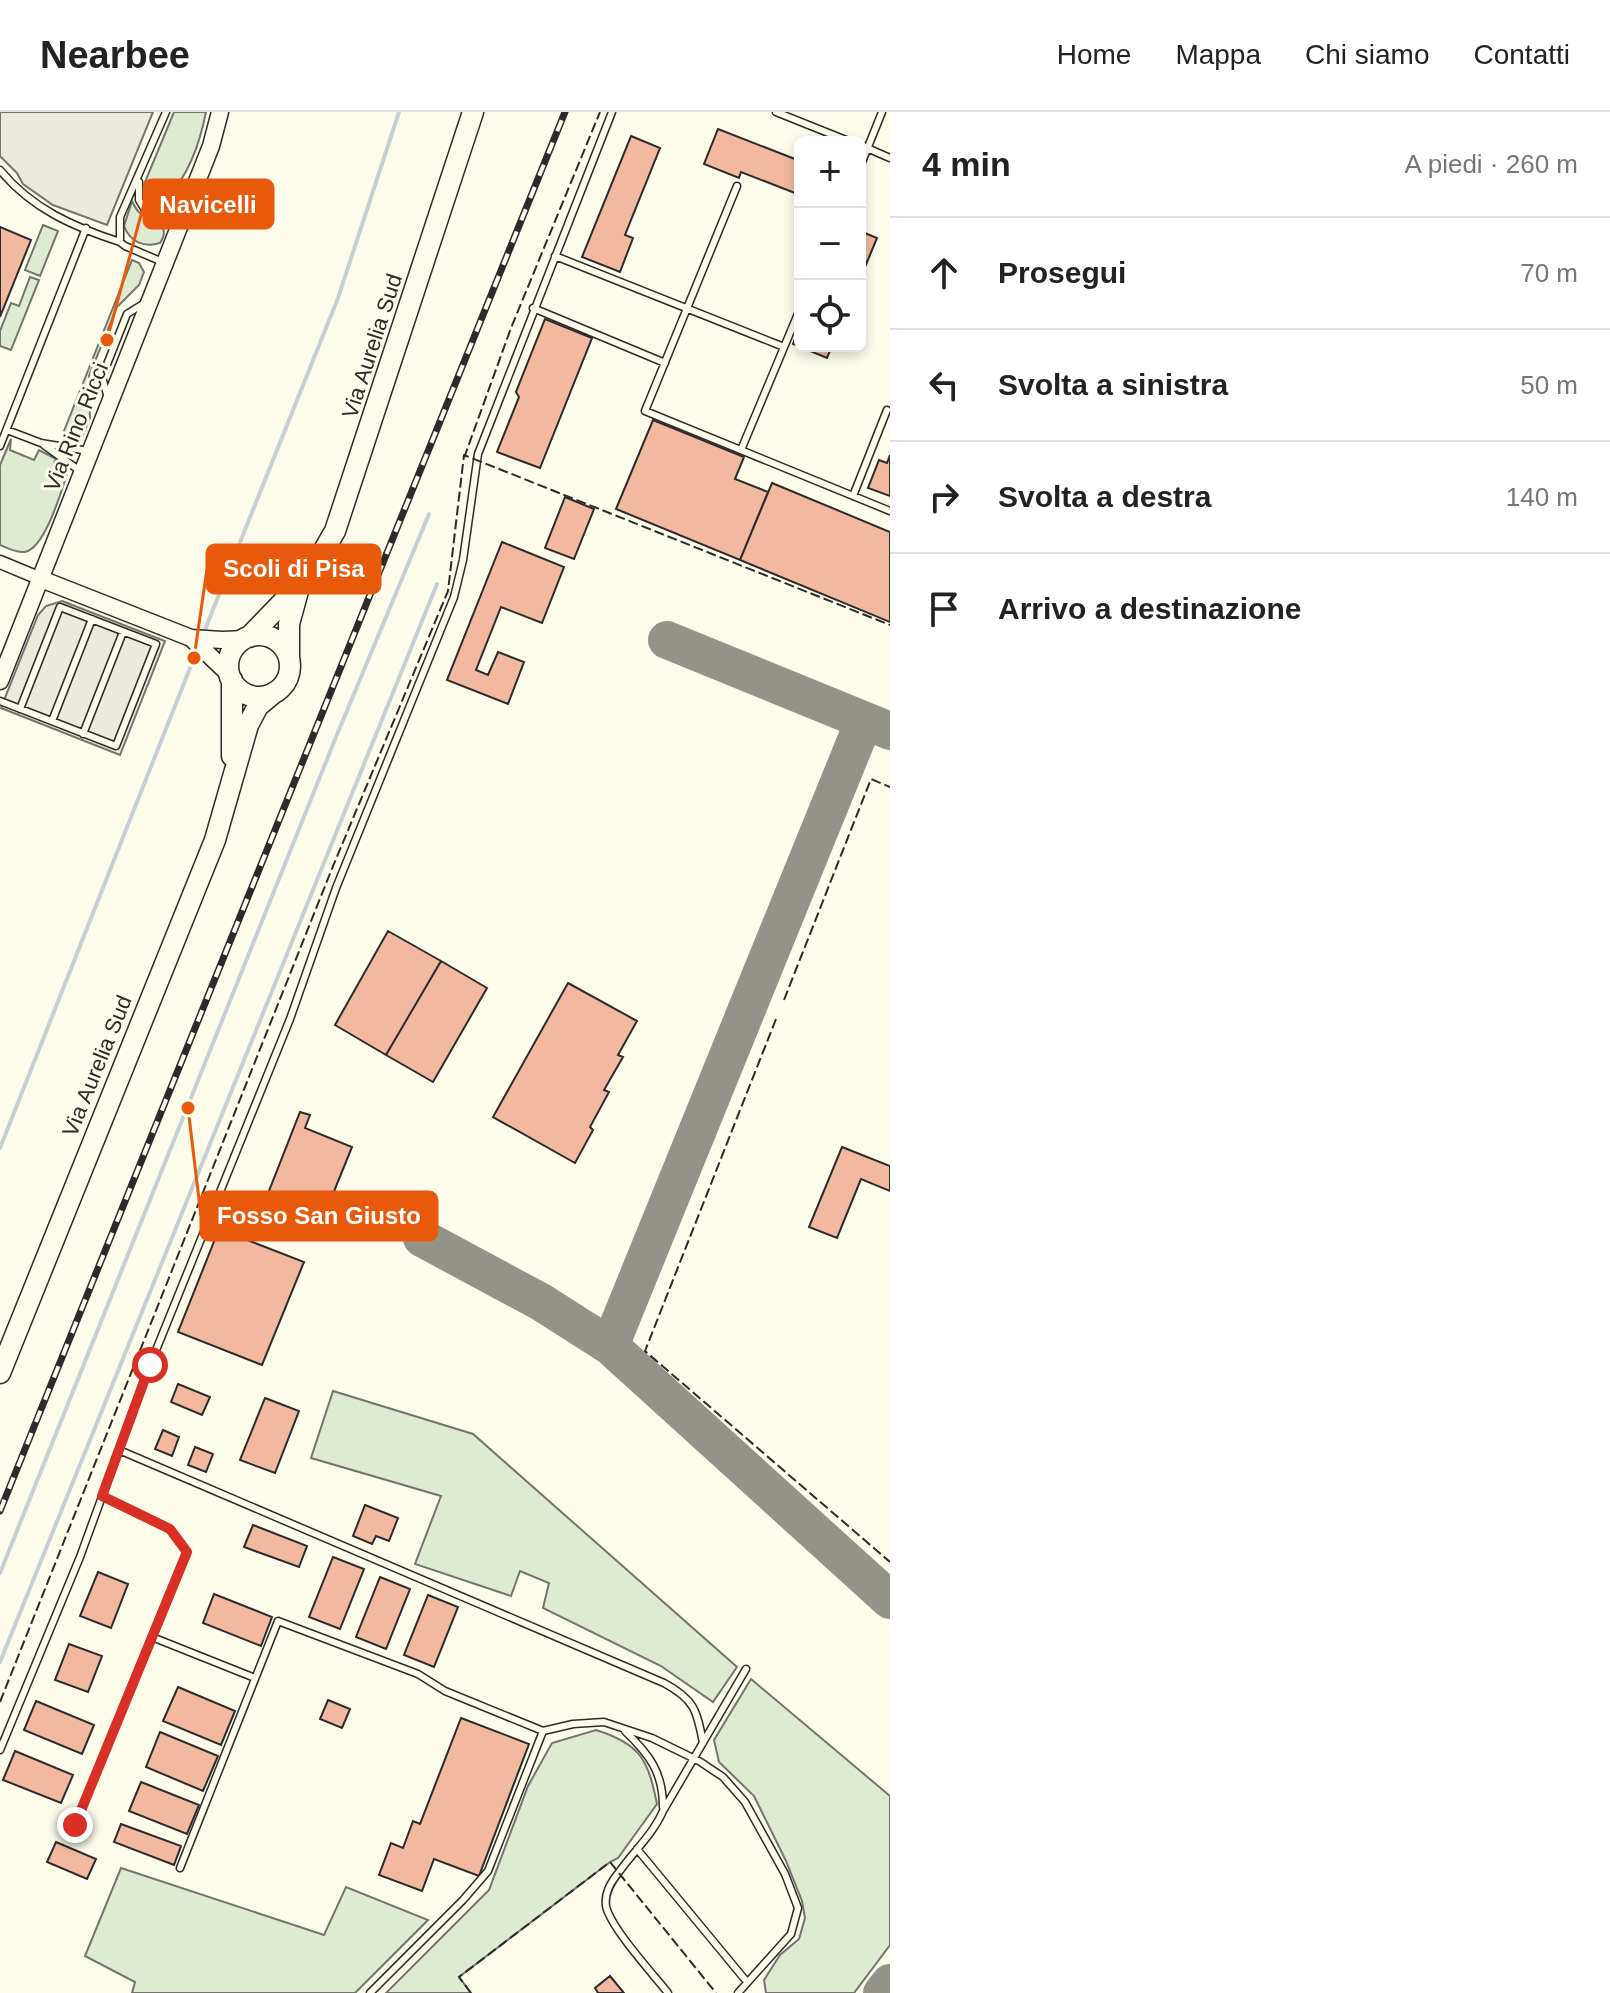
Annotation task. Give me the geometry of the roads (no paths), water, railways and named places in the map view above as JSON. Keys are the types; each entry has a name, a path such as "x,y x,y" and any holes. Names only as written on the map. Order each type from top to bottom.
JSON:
{"main road":[{"name":"Via Aurelia Sud","path":"299,587 330,542 354,481 473,112"},
{"path":"232,776 231,678 228,666 232,652 299,587"},
{"path":"232,776 253,714 288,677 290,616 299,587"},
{"path":"247,638 261,635 272,638 284,648 289,658"},
{"path":"231,678 241,690 253,696 275,692"},
{"name":"Via Aurelia Sud","path":"0,1373 215,840 227,806 232,776"}],"street":[{"name":"Via Rino Ricci","path":"0,681 211,146 220,112"},
{"path":"0,562 191,638 247,638"},
{"path":"191,638 231,678"}],"lane":[{"path":"120,242 120,217 166,112"},
{"path":"0,1750 80,1557 203,1231 290,1019 336,888 454,597 463,560 478,454 612,112"},
{"path":"776,112 836,136"},
{"path":"866,143 882,112"},
{"path":"866,148 890,158"},
{"path":"0,170 38,207 165,263"},
{"path":"139,178 139,200 145,210 181,222"},
{"path":"737,186 645,411 890,511"},
{"path":"0,446 86,228"},
{"path":"555,256 784,347"},
{"path":"533,308 665,363"},
{"path":"741,450 794,323"},
{"path":"853,496 887,410"},
{"path":"7,430 41,443 90,451"},
{"path":"41,443 81,472"},
{"path":"0,701 20,709 52,721 83,734 116,746 156,644 60,607 20,709"},
{"path":"52,721 92,619"},
{"path":"83,734 123,632"},
{"path":"119,1450 664,1683 680,1692 697,1710 703,1743"},
{"path":"75,1825 187,1552 170,1529 102,1496"},
{"path":"180,1868 278,1621 418,1674 445,1691 543,1731 573,1724 604,1722 652,1738 694,1758 723,1777 745,1802 785,1874 798,1908 791,1934 738,1993"},
{"path":"152,1637 255,1678"},
{"path":"668,1993 613,1923 606,1907 606,1894 610,1884 656,1826 746,1669"},
{"path":"622,1728 644,1749 655,1767 663,1787 663,1811"},
{"path":"370,1993 488,1871 543,1731"},
{"path":"637,1849 747,1982"}],"waterway":[{"path":"204,632 338,298 399,112"},
{"path":"0,1573 336,737 429,514"},
{"path":"0,1662 437,584"},
{"path":"0,1148 194,658"}],"railway":[{"path":"0,1511 565,112"}],"place":[{"name":"Navicelli","path":"107,340"},
{"name":"Scoli di Pisa","path":"194,658"},
{"name":"Fosso San Giusto","path":"188,1108"}]}
